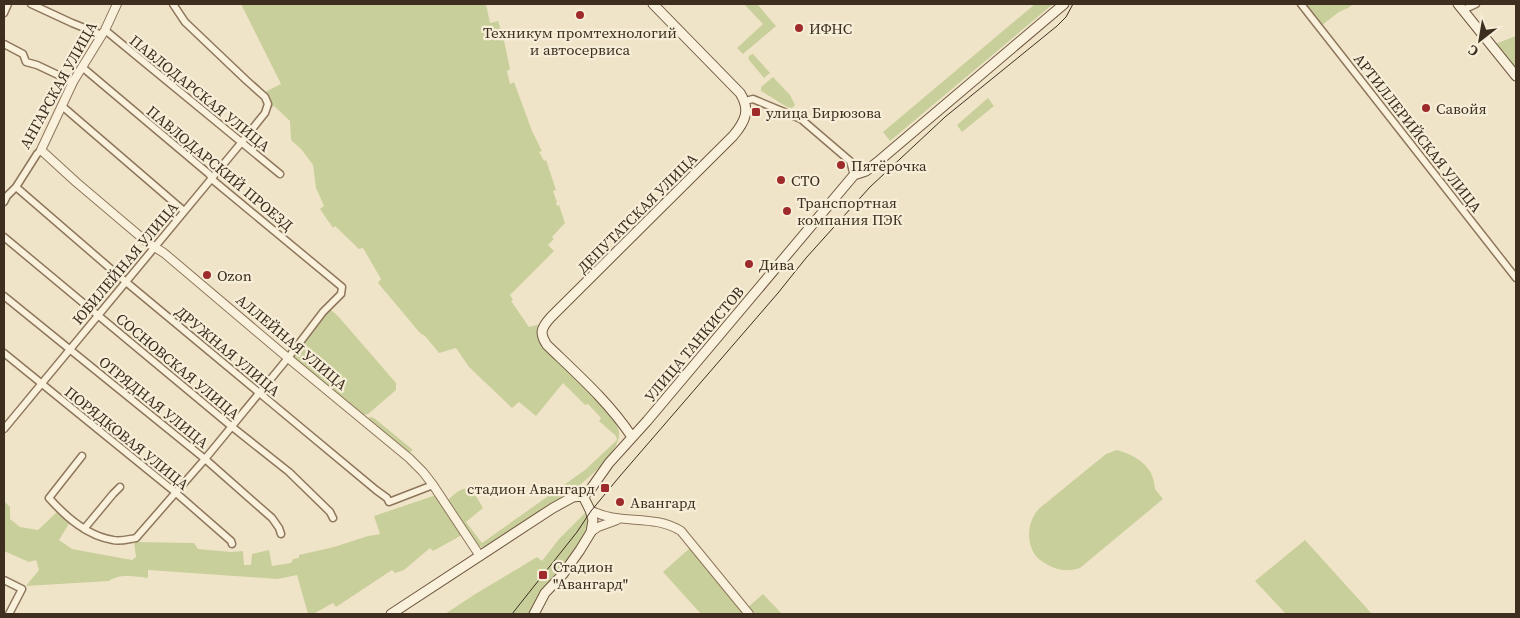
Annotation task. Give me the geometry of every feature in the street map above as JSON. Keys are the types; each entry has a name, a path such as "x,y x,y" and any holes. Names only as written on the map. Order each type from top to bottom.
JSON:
{"main road":[{"path":"652,4 740,93 745,101"},
{"name":"УЛИЦА ТАНКИСТОВ","path":"583,496 854,175 866,170 880,160 1064,4"},
{"path":"1460,7 1516,76"},
{"name":"ДЕПУТАТСКАЯ УЛИЦА","path":"632,437 608,406 547,345 541,333 545,323 737,131 744,118 745,101"},
{"path":"391,614 553,508 573,497 583,496 593,520 591,532 563,574 546,593 534,614"}],"street":[{"path":"4,13 8,4"},
{"name":"ПАВЛОДАРСКАЯ УЛИЦА","path":"31,4 72,23 103,33 280,174"},
{"name":"АНГАРСКАЯ УЛИЦА","path":"4,202 7,196 16,188 25,171 41,150 73,82 103,33 117,4"},
{"name":"ЮБИЛЕЙНАЯ УЛИЦА","path":"4,428 265,113 268,104 265,97 185,22 173,4"},
{"name":"АРТИЛЛЕРИЙСКАЯ УЛИЦА","path":"1301,4 1516,278"},
{"path":"1460,7 1476,4"},
{"path":"4,44 23,54 26,62 37,65 73,82"},
{"name":"ПАВЛОДАРСКИЙ ПРОЕЗД","path":"82,68 342,287 341,294 323,312 288,358"},
{"path":"745,101 753,100 801,118 850,161 854,175"},
{"path":"62,106 184,211"},
{"name":"АЛЛЕЙНАЯ УЛИЦА","path":"41,150 76,182 409,458 433,485 480,556"},
{"name":"ДРУЖНАЯ УЛИЦА","path":"16,188 126,282 387,498 389,502 433,485"},
{"name":"СОСНОВСКАЯ УЛИЦА","path":"4,237 289,472 330,512 333,518"},
{"name":"ОТРЯДНАЯ УЛИЦА","path":"4,296 205,459 272,518 281,534"},
{"name":"ПОРЯДКОВАЯ УЛИЦА","path":"4,353 175,492 231,541 232,544"},
{"path":"82,456 49,498 64,515 84,529 100,537 115,541 136,538 205,459 288,358"},
{"path":"84,529 120,487"},
{"path":"590,510 600,515 622,519 665,523 681,531 749,614"},
{"path":"591,532 598,527 622,519"},
{"path":"4,580 22,589 9,614"}],"green space":[{"path":"241,4 486,4 490,23 498,21 510,69 507,71 510,84 514,82 532,131 542,151 539,152 544,161 546,160 556,190 553,191 556,203 557,206 559,205 565,223 552,237 554,239 548,245 554,251 510,295 513,300 511,301 529,327 540,326 537,334 541,344 605,409 618,428 617,442 607,459 590,476 544,512 488,548 477,545 448,500 460,490 468,489 472,491 483,508 466,522 482,543 585,470 617,440 616,436 599,421 601,418 588,404 585,405 563,383 536,416 519,402 512,408 469,367 456,348 439,353 425,336 420,333 378,283 381,279 363,248 359,249 335,226 333,228 320,209 324,206 316,188 313,165 302,150 291,140 290,121 274,106 269,110 263,93 281,84"},
{"path":"744,4 757,4 776,26 743,54 737,48 763,24"},
{"path":"1035,4 1053,4 890,141 883,132"},
{"path":"1306,4 1353,4 1322,25"},
{"path":"1516,36 1516,71 1495,44"},
{"path":"753,54 770,73 764,78 748,58"},
{"path":"773,77 790,95 795,105 792,108 787,107 761,91 761,87"},
{"path":"988,98 994,106 962,132 957,125"},
{"path":"331,310 396,383 396,390 368,414 363,415 293,358 293,355"},
{"path":"370,417 374,418 413,450 409,453 370,421"},
{"path":"1117,450 1138,459 1148,468 1154,481 1155,489 1163,499 1080,568 1069,570 1049,566 1036,556 1030,544 1030,525 1036,512 1106,454"},
{"path":"436,495 462,535 433,551 430,548 404,570 395,573 392,570 336,607 333,603 315,614 308,614 297,575 278,579 148,570 148,578 123,576 109,581 26,586 39,570 36,560 29,562 4,551 4,501 10,507 10,519 20,527 38,530 57,512 70,522 59,540 72,549 132,560 136,557 134,542 194,543 198,549 231,552 243,551 244,565 251,565 252,554 269,550 272,566 291,563 293,559 299,558 299,555 380,534 374,516"},
{"path":"587,511 585,531 581,540 550,581 530,614 445,614 537,557 542,561 559,539"},
{"path":"1305,540 1372,614 1286,614 1255,581"},
{"path":"691,547 745,614 701,614 663,572"},
{"path":"763,594 782,614 752,614 747,608"}],"tram line":[{"path":"512,614 620,476 806,258 870,187 945,117 1057,26 1066,17 1073,4"}],"place":[{"name":"Техникум промтехнологий и автосервиса","path":"580,15"},
{"name":"ИФНС","path":"799,28"},
{"name":"Савойя","path":"1426,108"},
{"name":"улица Бирюзова","path":"756,112"},
{"name":"Пятёрочка","path":"841,165"},
{"name":"СТО","path":"781,180"},
{"name":"Транспортная компания ПЭК","path":"787,211"},
{"name":"Дива","path":"749,264"},
{"name":"Ozon","path":"207,275"},
{"name":"стадион Авангард","path":"605,488"},
{"name":"Авангард","path":"620,502"},
{"name":"Стадион \"Авангард\"","path":"543,575"}]}
